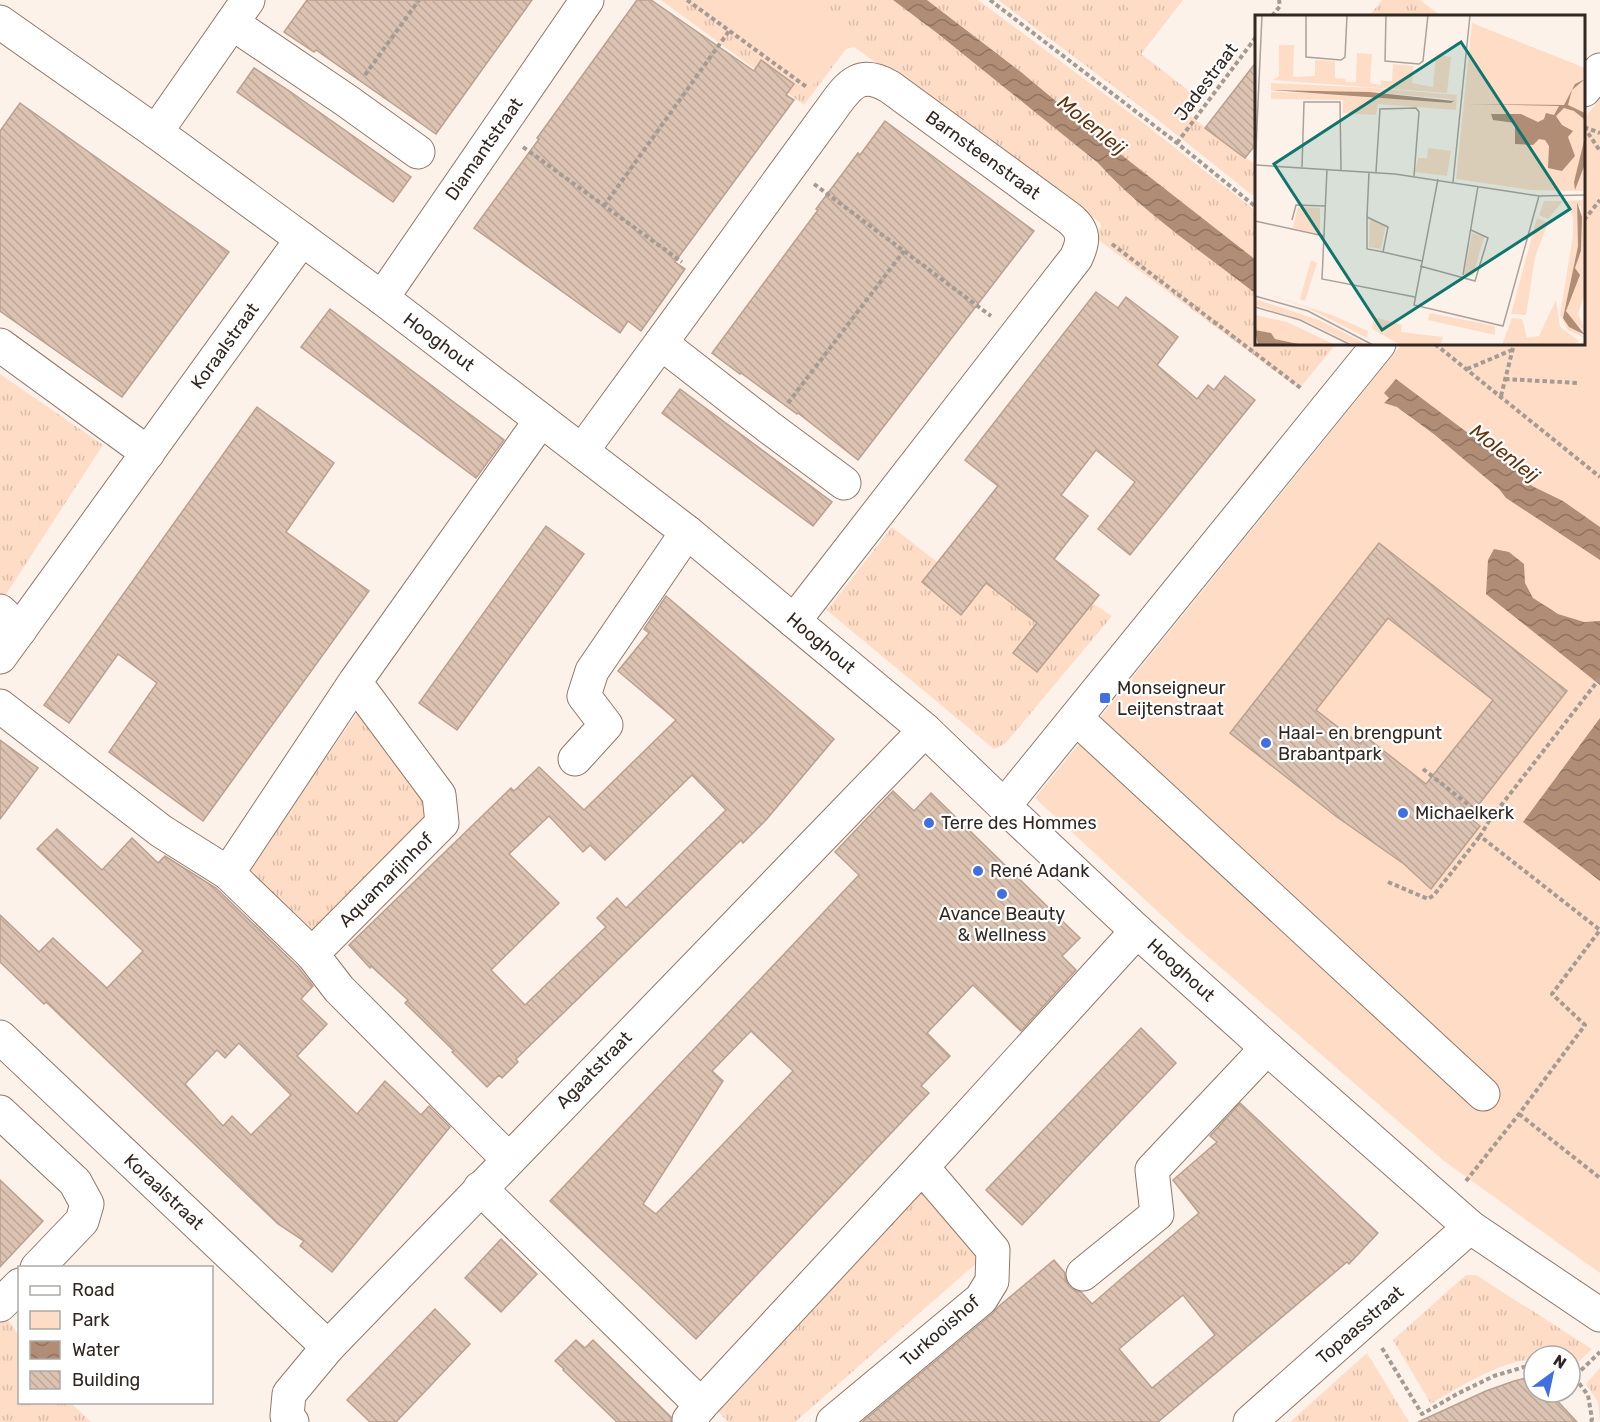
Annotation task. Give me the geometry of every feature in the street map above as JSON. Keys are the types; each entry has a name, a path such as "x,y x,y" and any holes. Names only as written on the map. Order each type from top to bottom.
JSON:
{"street":[{"name":"Diamantstraat","path":"382,298 587,0"},
{"path":"156,132 240,12 347,101 418,152"},
{"name":"Hooghout","path":"0,22 302,238 687,532 925,730 1137,931 1458,1217 1600,1315"},
{"path":"1585,89 1600,70"},
{"name":"Barnsteenstraat","path":"582,451 851,84 866,79 883,83 1069,218 1081,232"},
{"path":"794,621 1076,258 1083,241 1081,232"},
{"name":"Koraalstraat","path":"0,657 10,620 147,453 302,238"},
{"path":"661,343 844,483"},
{"path":"0,345 147,453"},
{"path":"1004,807 1378,345"},
{"path":"228,873 355,682 541,420"},
{"path":"575,759 606,725 584,696 592,671 687,532"},
{"name":"Aquamarijnhof","path":"312,954 442,823 439,795 355,682"},
{"path":"0,706 161,831 228,873 312,954 339,989 508,1159"},
{"path":"1076,718 1483,1094"},
{"name":"Agaatstraat","path":"292,1422 287,1416 289,1394 328,1347 925,730"},
{"path":"480,1188 696,1414 1137,931"},
{"name":"Koraalstraat","path":"0,1037 328,1347"},
{"path":"1083,1275 1157,1214 1152,1170 1267,1048"},
{"path":"0,1112 75,1182 87,1203 82,1221 39,1266"},
{"name":"Turkooishof","path":"833,1422 981,1299 992,1281 993,1250 922,1167"},
{"name":"Topaasstraat","path":"1250,1422 1365,1320 1458,1217"},
{"path":"0,1305 18,1287"}],"path":[{"path":"347,101 419,0"},
{"path":"687,0 833,107"},
{"path":"990,0 1255,205"},
{"path":"1273,15 1280,6 1279,0"},
{"path":"604,206 729,31"},
{"name":"Jadestraat","path":"1176,143 1255,40"},
{"path":"1585,127 1600,133"},
{"path":"1585,128 1600,151"},
{"path":"498,129 707,280"},
{"path":"790,166 1016,335"},
{"path":"1585,219 1600,200"},
{"path":"1081,232 1108,240 1327,408"},
{"path":"770,428 904,251"},
{"path":"1437,345 1600,477"},
{"path":"1501,396 1514,345"},
{"path":"1467,369 1512,350"},
{"path":"1505,379 1578,383"},
{"path":"1388,882 1428,899 1434,895 1480,836 1488,821 1600,678"},
{"path":"1423,769 1488,821"},
{"path":"1458,1217 1518,1114 1585,1025 1552,994 1600,930 1480,836"},
{"path":"1518,1114 1600,1178"},
{"path":"1365,1320 1422,1414 1494,1376 1522,1368"},
{"path":"1582,1367 1600,1352"},
{"path":"1582,1388 1588,1395 1591,1422"}],"green space":[{"path":"661,0 893,0 1098,163 1154,216 1255,293 1255,345 1335,345 1299,389 1093,236 1101,227 1100,223 1089,214 854,47 846,49 804,105"},
{"path":"697,0 801,0 849,35 815,85"},
{"path":"927,0 978,0 1142,122 1252,208 1255,211 1255,259 1105,142 1021,72"},
{"path":"998,0 1183,0 1141,54 1201,100 1190,116 1253,163 1255,160 1255,197 1153,116"},
{"path":"1118,0 1160,0 1143,20"},
{"path":"1382,0 1420,0 1440,15 1370,15"},
{"path":"1600,98 1600,1273 1444,1161 1181,933 1035,798 1401,345 1585,345 1585,118"},
{"path":"0,374 103,445 1,602 0,600"},
{"path":"985,510 1090,585 1085,598 1112,616 1005,744 994,749 818,603 828,609 892,527 941,565"},
{"path":"363,705 438,807 311,933 247,869"},
{"path":"921,1193 980,1260 795,1422 728,1422 712,1405"},
{"path":"1466,1275 1476,1275 1592,1349 1582,1359 1582,1344 1522,1344 1522,1361 1495,1369 1431,1404 1393,1340"},
{"path":"4,1314 18,1335 18,1404 72,1404 91,1422 0,1422 0,1318"},
{"path":"1367,1353 1409,1422 1290,1422"},
{"path":"1600,1368 1600,1422 1598,1402 1586,1384"}],"water":[{"path":"893,0 927,0 1255,259 1255,293 1154,216 1098,163"},
{"path":"1396,379 1524,475 1532,486 1563,501 1600,527 1600,560 1506,498 1499,489 1435,435 1397,407 1384,403 1389,398 1384,393"},
{"path":"1494,549 1509,552 1524,564 1525,583 1533,598 1558,614 1584,622 1600,621 1600,685 1486,594 1488,560"},
{"path":"1600,718 1600,881 1523,822"}],"building":[{"path":"307,0 532,0 436,134 316,50 314,52 284,32"},
{"path":"637,0 651,0 754,71 761,60 794,84 786,95 794,100 675,262 685,269 641,331 628,321 620,333 474,228"},
{"path":"1255,64 1255,146 1245,158 1205,128"},
{"path":"254,68 411,177 393,202 237,92"},
{"path":"20,103 229,252 122,397 0,311 0,131"},
{"path":"885,121 1034,231 858,460 798,413 712,353 818,210 816,209"},
{"path":"1096,292 1118,308 1126,297 1178,337 1157,365 1197,399 1208,385 1214,390 1225,376 1255,400 1130,555 1098,529 1135,482 1096,450 1061,495 1088,516 1054,559 1099,595 1037,672 1013,653 1037,623 986,583 961,615 922,582 998,486 965,460"},
{"path":"330,309 504,440 476,478 301,347"},
{"path":"680,389 832,502 813,526 662,413"},
{"path":"257,407 334,463 286,532 369,591 203,821 109,752 157,683 118,654 69,723 44,705"},
{"path":"546,526 584,554 457,730 419,703"},
{"path":"1379,543 1567,691 1469,817 1480,826 1431,889 1404,864 1337,817 1230,733","holes":["1388,618 1493,700 1426,784 1366,737 1360,744 1316,710"]},
{"path":"666,596 834,739 766,820 743,843 741,840 516,1059 518,1062 502,1078 499,1075 487,1087 405,1003 408,1000 371,966 370,968 349,945 511,788 514,791 539,767 584,810 676,720 618,671 649,633 644,629","holes":["692,775 726,810 626,908 617,898 597,918 606,927 525,1005 491,970 559,903 509,854 549,816 583,852 590,845 605,860"]},
{"path":"0,740 38,768 0,819"},
{"path":"893,791 914,811 931,793 1080,938 1062,956 1076,970 1021,1031 973,985 927,1033 950,1056 921,1086 929,1093 696,1339 550,1201 859,875 835,852","holes":["751,1031 793,1071 656,1214 643,1204 723,1081 712,1071"]},
{"path":"57,829 102,870 132,838 158,863 165,856 216,888 298,967 313,986 301,999 327,1024 297,1056 357,1114 385,1081 421,1115 429,1106 450,1127 332,1272 300,1246 304,1241 278,1224 46,1002 44,1004 0,962 0,915 39,952 53,938 107,988 143,951 37,849","holes":["239,1043 291,1095 251,1135 232,1116 223,1126 185,1084 217,1050 225,1058"]},
{"path":"1141,1028 1176,1063 1022,1225 986,1190"},
{"path":"1240,1103 1378,1233 1349,1264 1347,1262 1158,1422 862,1422 1054,1260 1065,1273 1069,1286 1081,1292 1092,1304 1199,1213 1173,1180 1217,1142 1210,1136","holes":["1183,1295 1215,1335 1152,1388 1119,1349"]},
{"path":"0,1180 43,1221 0,1267"},
{"path":"501,1239 537,1274 501,1312 465,1278"},
{"path":"435,1309 470,1344 396,1422 370,1422 347,1400"},
{"path":"576,1340 585,1348 593,1340 671,1417 671,1422 617,1422 555,1361"},
{"path":"1522,1379 1522,1404 1560,1404 1577,1422 1418,1422 1486,1391"}],"place":[{"name":"Monseigneur Leijtenstraat","path":"1105,698"},
{"name":"Haal- en brengpunt Brabantpark","path":"1266,743"},
{"name":"Michaelkerk","path":"1403,813"},
{"name":"Terre des Hommes","path":"929,823"},
{"name":"René Adank","path":"978,871"},
{"name":"Avance Beauty & Wellness","path":"1002,894"}],"water label":[{"name":"Molenleij","path":"1092,125"},
{"name":"Molenleij","path":"1505,453"}]}
